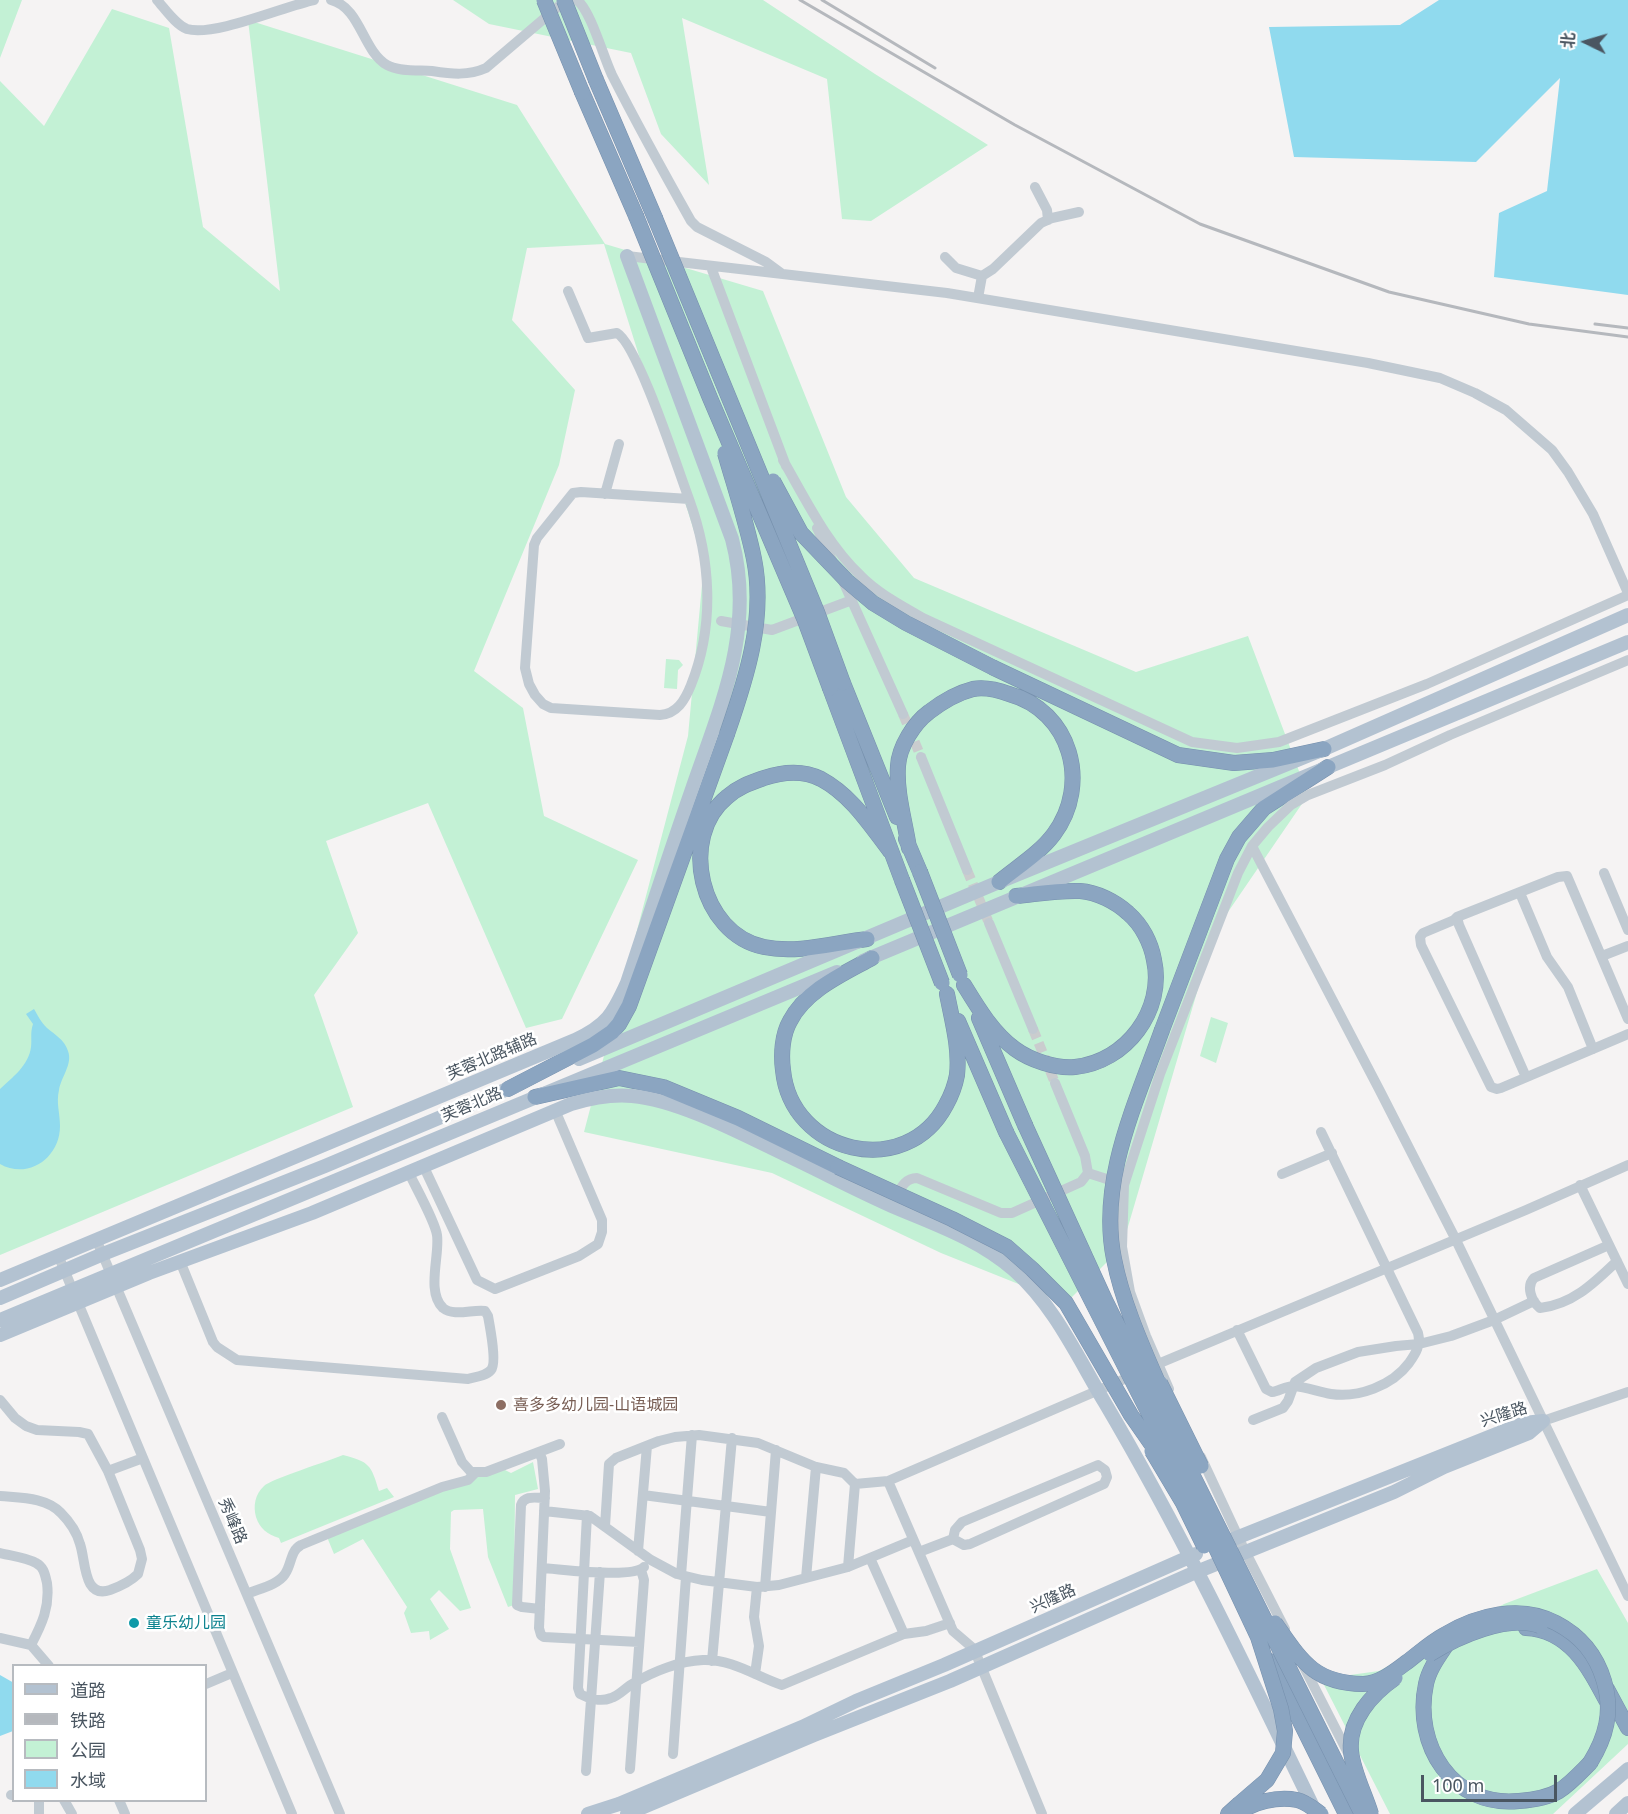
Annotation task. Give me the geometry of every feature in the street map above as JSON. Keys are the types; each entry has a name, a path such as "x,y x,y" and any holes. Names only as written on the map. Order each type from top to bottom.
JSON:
{"highway":[{"path":"544,0 804,618 920,872 962,980 1105,1300 1205,1511"},
{"path":"565,0 817,612 837,686 890,851 944,988 1006,1132 1205,1511 1249,1586 1362,1814"},
{"path":"508,1089 594,1045 619,1024 629,1006 727,734 751,656 757,602 754,560 710,398"},
{"path":"738,416 801,532 847,581 873,603 906,623 994,668 1178,755 1234,763 1273,760 1324,749"},
{"path":"909,848 898,789 898,764 907,739 920,719 945,700 974,689 994,689 1018,696 1036,706 1054,722 1063,735 1071,757 1073,781 1070,805 1054,833 1040,849 999,882"},
{"path":"1328,768 1264,808 1239,837 1227,859 1162,1030 1121,1148 1112,1188 1111,1224 1114,1259 1128,1307 1205,1511 1258,1637 1346,1814"},
{"path":"867,939 788,950 762,947 728,928 708,899 702,878 700,860 704,836 711,818 726,798 745,784 775,774 806,774 821,780 858,809 890,851"},
{"path":"962,980 980,1012 1015,1049 1035,1060 1056,1066 1075,1067 1095,1062 1116,1051 1135,1035 1145,1021 1154,1002 1155,965 1146,935 1134,918 1119,906 1098,895 1080,891 1016,896"},
{"path":"872,958 827,983 807,999 789,1021 783,1042 781,1058 784,1084 791,1102 806,1123 829,1140 843,1146 863,1150 900,1145 916,1138 934,1125 952,1094 957,1078 955,1038 944,988"},
{"path":"535,1097 619,1078 663,1087 738,1118 1007,1247 1066,1303 1183,1503 1276,1693"},
{"path":"1145,1352 1281,1631"},
{"path":"1131,1415 1205,1511"},
{"path":"1249,1586 1306,1665 1318,1674 1339,1683 1367,1684 1388,1676 1443,1635 1464,1625 1501,1614 1534,1613 1568,1629 1587,1646 1604,1681 1608,1714 1601,1744 1590,1763 1558,1791 1532,1800 1512,1802 1493,1800 1475,1794 1448,1775 1433,1755 1425,1730 1423,1700 1426,1682 1433,1664 1448,1644 1462,1634 1491,1620 1507,1617 1532,1617 1565,1632 1589,1662 1628,1728"},
{"path":"1371,1814 1351,1750 1353,1731 1361,1712 1371,1697 1432,1652 1488,1627 1531,1622 1568,1639 1580,1651 1590,1664 1598,1688 1601,1711 1598,1735 1586,1758 1563,1781 1548,1790 1510,1797 1471,1787 1456,1775 1444,1761 1434,1742 1429,1724 1429,1701 1438,1672 1455,1650 1468,1638 1485,1630 1504,1627 1530,1628 1548,1632 1578,1654 1589,1662 1628,1742"},
{"path":"1227,1814 1267,1780 1283,1753 1285,1731 1276,1693 1258,1637"},
{"path":"1238,1814 1260,1802 1278,1800 1296,1800 1321,1814"}],"main road":[{"name":"芙蓉北路辅路","path":"0,1280 524,1062 594,1031 606,1021 627,983 719,711 733,661 740,624 740,586 732,539 627,256"},
{"name":"芙蓉北路","path":"0,1298 325,1166 999,882 1324,749 1628,615"},
{"name":"芙蓉北路","path":"0,1320 73,1288 114,1279 535,1097 1628,642"},
{"path":"0,1335 78,1302 114,1279 180,1261 312,1213 555,1110 589,1099 613,1096 650,1098 672,1104 960,1235 996,1255 1039,1294 1146,1475 1242,1659 1316,1814"},
{"name":"兴隆路","path":"588,1814 619,1804 1189,1557 1524,1423 1543,1421"},
{"name":"兴隆路","path":"627,1814 981,1667 1197,1572 1394,1492 1444,1467 1529,1433 1543,1421"},
{"path":"1575,1814 1628,1769"},
{"path":"1616,1814 1628,1803"}],"street":[{"path":"157,0 185,28 192,30 220,28 314,0"},
{"path":"331,0 343,5 372,50 388,66 460,75 475,73 486,68 565,0"},
{"path":"577,0 581,3 594,29 611,73 692,221 697,227 766,262 781,274"},
{"path":"1035,187 1047,210 1048,220"},
{"path":"978,298 982,276 1041,223 1079,212"},
{"path":"627,256 978,298 1368,363 1440,378 1506,410 1552,450 1593,514 1628,594 1427,684 1279,742 1237,748 1192,742 944,627 887,597 861,576 839,551 783,460"},
{"path":"945,258 956,268 982,276"},
{"path":"711,267 783,460 852,600 903,714"},
{"path":"568,291 588,339 617,333 628,344 645,380 689,499 704,554 708,608 699,661 687,695 680,706 667,714 547,707 535,695 529,684 525,668 534,545 537,538 573,493 689,499"},
{"path":"605,494 619,444"},
{"path":"708,608 715,612 721,621 767,630 778,629 852,600"},
{"path":"705,631 713,629 721,621"},
{"path":"1379,1814 1238,1537 1158,1364 1130,1292 1122,1246 1124,1185 1160,1074 1238,873 1252,846 1281,814 1308,795 1385,765 1628,660"},
{"path":"921,757 967,870"},
{"path":"1252,846 1375,1080 1455,1239 1628,1596"},
{"path":"1604,873 1628,930"},
{"path":"1628,1019 1567,876 1564,875 1457,917 1423,933 1420,937 1421,945 1491,1087 1497,1089 1628,1034"},
{"path":"1520,893 1547,957 1568,987 1593,1049"},
{"path":"1457,917 1526,1077"},
{"path":"989,923 1034,1029"},
{"path":"1602,956 1628,946"},
{"path":"891,1205 906,1181 917,1178 1001,1213 1012,1214 1082,1182 1088,1173 1085,1156 1055,1083"},
{"path":"423,1165 477,1280 484,1285 495,1289 579,1256 598,1244 602,1232 602,1220 555,1110"},
{"path":"1237,1330 1268,1391 1278,1391 1292,1386 1333,1394 1362,1393 1374,1389 1405,1368 1417,1351 1418,1333 1321,1132"},
{"path":"1282,1174 1332,1153"},
{"path":"855,1484 888,1481 1237,1330 1526,1210 1628,1165"},
{"path":"180,1261 213,1342 237,1360 468,1379 478,1377 489,1372 494,1363 488,1317 481,1310 450,1311 444,1309 440,1302 435,1282 437,1235 408,1171"},
{"path":"1088,1173 1124,1185"},
{"path":"1580,1185 1628,1284"},
{"name":"秀峰路","path":"96,1239 340,1814"},
{"path":"1609,1245 1534,1278 1530,1282 1534,1301 1540,1308 1574,1298 1602,1277 1617,1261"},
{"path":"58,1255 292,1814"},
{"path":"1253,1420 1283,1408 1288,1401 1292,1386 1302,1375 1316,1368 1358,1352 1419,1344 1451,1336 1494,1320 1534,1301"},
{"path":"1543,1421 1628,1392"},
{"path":"0,1400 15,1418 38,1431 88,1434 108,1471 142,1559 138,1574 119,1587 97,1591 87,1578 80,1542 60,1512 50,1504 39,1501 0,1496"},
{"path":"442,1417 465,1467 475,1473 486,1472 560,1443"},
{"path":"673,1754 692,1435"},
{"path":"605,1526 609,1464 616,1458 675,1437 692,1435 732,1438 758,1443 816,1467 844,1473 855,1484 848,1567"},
{"path":"712,1661 732,1438"},
{"path":"638,1551 647,1446"},
{"path":"755,1674 759,1646 754,1617 761,1587 771,1512 776,1450"},
{"path":"539,1452 542,1459 545,1498 541,1635 639,1642"},
{"path":"108,1471 142,1458"},
{"path":"919,1552 953,1539 964,1545 970,1544 1104,1484 1107,1477 1105,1470 1102,1466 1094,1467 962,1522 955,1530 953,1539"},
{"path":"806,1578 816,1467"},
{"path":"247,1594 282,1578 293,1552 301,1545 442,1487 468,1480 475,1473"},
{"path":"888,1481 953,1631 974,1650 1042,1814"},
{"path":"643,1495 771,1512"},
{"path":"540,1609 517,1605 521,1505 522,1501 528,1498 545,1498"},
{"path":"544,1511 587,1515 651,1560 684,1576 718,1583 761,1587 779,1585 848,1567 913,1540"},
{"path":"587,1515 579,1691 592,1699 610,1699 636,1682 686,1662 712,1661 744,1668 777,1683 787,1683 904,1634 926,1631 950,1623"},
{"path":"0,1553 37,1563 45,1575 48,1591 47,1608 31,1645"},
{"path":"870,1558 904,1634"},
{"path":"542,1568 626,1574 641,1570 651,1560"},
{"path":"630,1768 644,1580 641,1570"},
{"path":"586,1771 600,1572"},
{"path":"0,1638 31,1645 49,1664"},
{"path":"207,1684 232,1672"}],"green space":[{"path":"0,0 22,0 0,58"},
{"path":"453,0 763,0 988,145 871,221 842,219 827,79 682,18 709,185 661,134 631,53 489,24"},
{"path":"112,9 169,28 203,227 280,291 248,20 517,105 605,244 763,291 846,497 914,578 1136,672 1248,636 1308,795 1215,931 1122,1247 1066,1303 941,1253 772,1173 584,1132 688,736 704,563 604,244 527,248 512,320 575,390 559,465 474,671 523,708 544,816 638,860 562,1019 526,1028 428,803 326,841 358,933 314,995 353,1107 0,1255 0,81 44,126"},
{"path":"666,659 679,660 683,665 678,670 677,689 664,688"},
{"path":"1211,1017 1228,1023 1216,1063 1200,1056"},
{"path":"343,1455 359,1460 368,1466 374,1475 379,1491 387,1488 394,1497 281,1543 279,1538 262,1528 256,1517 255,1504 264,1486"},
{"path":"533,1462 538,1489 515,1495 514,1605 508,1607 488,1557 483,1509 451,1512 450,1549 471,1608 460,1611 439,1590 430,1599 449,1629 430,1640 429,1631 411,1633 404,1613 407,1607 363,1539 334,1554 327,1537 473,1477 503,1469 511,1473"},
{"path":"1597,1569 1628,1623 1628,1744 1553,1814 1390,1814 1321,1679 1379,1671 1504,1604"}],"water":[{"path":"1439,0 1628,0 1628,295 1494,277 1499,213 1547,191 1560,78 1476,162 1294,157 1269,27 1400,25"},
{"path":"34,1009 45,1026 64,1043 69,1056 58,1095 59,1137 55,1148 40,1163 21,1169 11,1168 0,1164 0,1089 19,1071 30,1054 33,1024 26,1014"},
{"path":"0,1675 12,1682 12,1731 0,1736"}],"tunnel":[{"path":"903,714 921,757"},
{"path":"967,870 989,923"},
{"path":"1033,1029 1055,1083"}],"railway":[{"path":"800,0 1015,125 1200,224 1389,292 1529,324 1628,337"},
{"path":"822,0 935,68"},
{"path":"1595,324 1628,328"}],"place":[{"name":"喜多多幼儿园-山语城园","path":"501,1405"},
{"name":"童乐幼儿园","path":"134,1623"}]}
